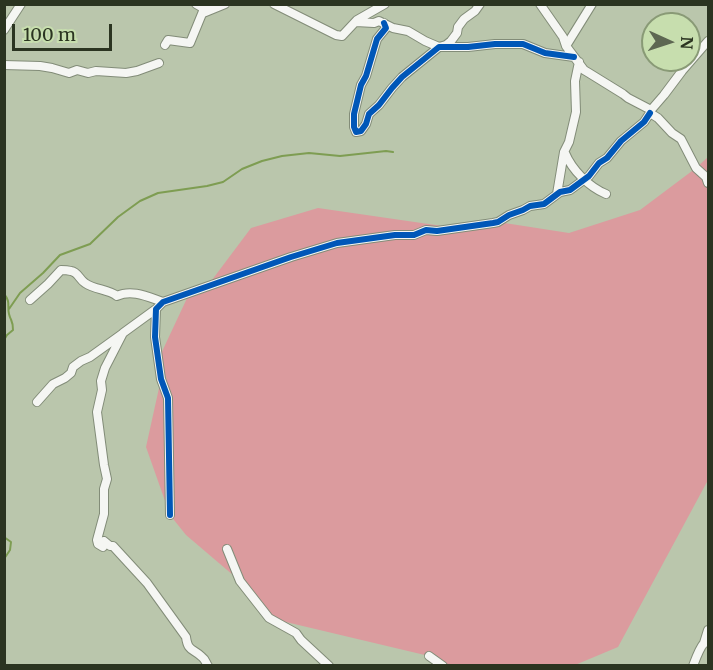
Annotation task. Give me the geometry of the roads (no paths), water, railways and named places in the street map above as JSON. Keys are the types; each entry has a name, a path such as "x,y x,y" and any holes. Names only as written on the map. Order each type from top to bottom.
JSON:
{"street":[{"path":"6,27 21,4"},
{"path":"196,4 204,9 225,4"},
{"path":"274,4 342,36 356,22 385,4"},
{"path":"384,23 386,28 377,39 361,85 354,114 356,132 361,131 369,114 402,77 439,47 451,41 458,27 480,4"},
{"path":"540,4 584,70 651,111 681,139 696,168 706,177 708,183"},
{"path":"566,46 592,4"},
{"path":"165,45 168,40 190,43 204,9"},
{"path":"356,22 379,21 393,28 408,31 439,47 523,44 545,53 576,60"},
{"path":"37,402 53,384 71,373 73,367 90,357 163,302 309,251 347,242 493,223 530,206 544,204 585,179 621,141 645,122 682,71 708,41"},
{"path":"557,194 564,152 569,142 576,112 576,60"},
{"path":"4,65 40,66 69,73 77,70 88,73 96,70 126,73 159,63"},
{"path":"564,152 568,161 585,179 600,192 606,194"},
{"path":"30,300 61,270 71,271 92,287 112,292 117,296 125,292 133,293 163,302"},
{"path":"156,309 155,337 161,379 168,398 170,515"},
{"path":"123,333 101,381 102,390 98,412 107,479 104,489 104,514 98,544 103,547 104,541 113,546 133,566 186,637 187,646 202,656 208,666"},
{"path":"227,549 240,581 269,618 296,633 329,666"},
{"path":"693,666 700,648 706,643 708,630"},
{"path":"429,656 443,666"}],"waterway":[{"path":"9,309 20,293 60,255 90,244 118,217 140,201 158,193 223,182 242,169 282,156 309,153 340,156 393,152"},
{"path":"4,294 8,302 13,330 4,340"},
{"path":"4,537 11,542 10,550 4,559"}]}
